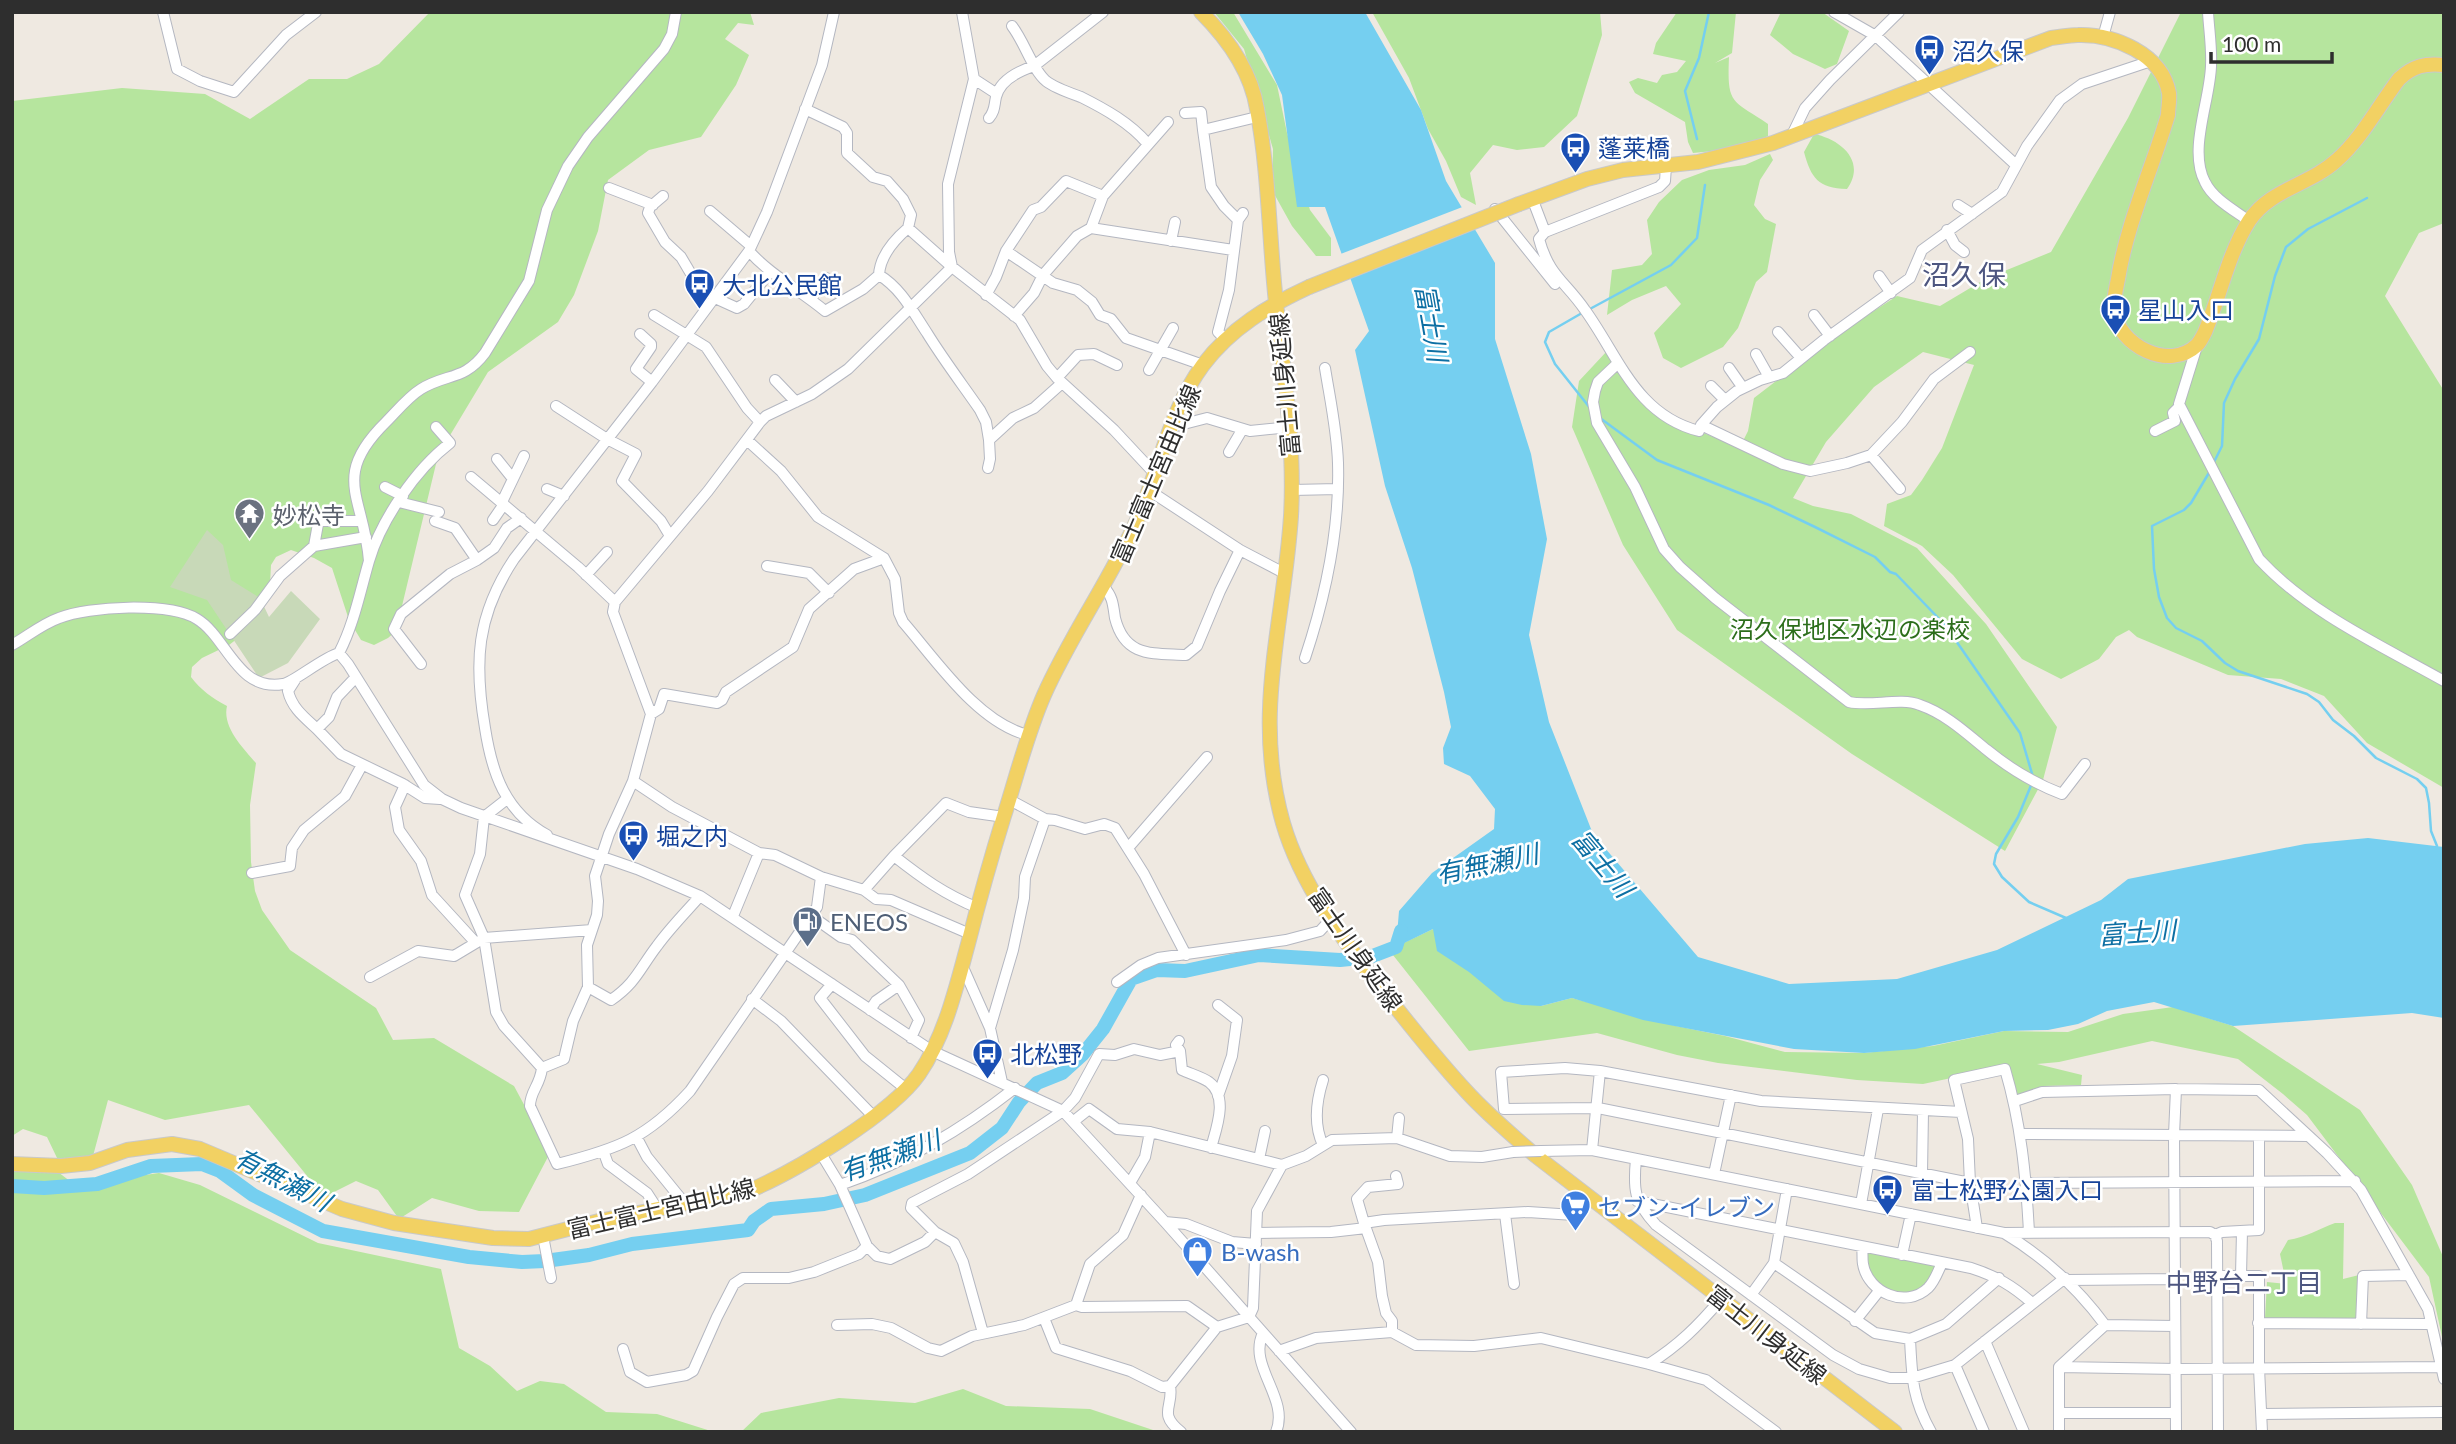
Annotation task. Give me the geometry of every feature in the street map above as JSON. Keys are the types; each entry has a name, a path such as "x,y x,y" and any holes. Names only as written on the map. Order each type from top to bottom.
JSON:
{"main road":[{"name":"富士川身延線","path":"1201,12 1230,44 1242,67 1258,110 1263,145 1290,427 1292,490 1289,543 1271,670 1269,747 1284,824 1316,898 1370,975 1468,1094 1528,1149 1895,1432"},
{"name":"富士富士宮由比線","path":"12,1164 61,1166 90,1163 127,1150 172,1144 200,1149 366,1217 493,1238 543,1240 599,1221 751,1190 820,1152 873,1116 906,1089 932,1051 951,1003 1028,735 1044,694 1123,552 1150,491 1172,427 1188,390 1203,365 1248,320 1276,302 1525,201 1623,170 1733,155 1791,137 2051,38 2078,34 2103,37 2127,45 2151,61 2161,72 2169,93 2168,115 2120,267 2114,309 2118,325 2132,343 2146,352 2171,356 2196,346"},
{"path":"2196,346 2205,332 2249,221 2264,202 2322,172 2337,161 2399,79 2409,70 2420,65 2444,65"}],"street":[{"path":"163,12 177,69 200,81 234,92 286,35 316,12"},
{"path":"369,561 354,484 355,466 366,444 420,390 440,380 464,374 477,364 485,353 529,281 547,210 568,166 588,137 664,48 672,34 676,12"},
{"path":"952,267 949,252 948,184 974,79 962,12"},
{"path":"989,118 994,112 997,94 1006,82 1014,75 1034,66 1103,12"},
{"path":"1834,12 1876,36 2016,165"},
{"path":"1791,137 1805,108 1899,12"},
{"path":"2103,37 2110,12"},
{"path":"2208,12 2211,66 2199,143 2199,166 2205,184 2221,201 2249,221"},
{"path":"558,842 523,817 507,799 490,763 478,671 483,630 499,581 750,249 767,212 822,65 835,14"},
{"path":"1012,26 1024,42 1034,66 1047,82 1093,103 1135,129 1147,143"},
{"path":"1667,166 1665,181 1660,187 1545,232 1539,239 1553,273 1590,316 1617,364 1638,391 1669,420 1699,431 1725,400 1743,388 1783,373 1830,336 1915,279 1922,250 2002,192 2027,146 2060,100 2082,84 2096,78 2151,61"},
{"path":"974,79 997,94"},
{"path":"710,211 770,272 825,311 863,289 879,275 880,264 895,239 908,228 911,215 887,181 873,177 847,153 847,133 843,127 805,109"},
{"path":"1185,113 1201,112 1212,187 1224,206 1240,217 1218,332 1226,340"},
{"path":"1203,131 1258,117"},
{"path":"1091,228 1103,196 1168,122"},
{"path":"986,295 1006,251 1033,210 1041,207 1066,181 1103,196"},
{"path":"609,188 653,205"},
{"path":"663,196 648,213 664,243 681,257 694,279 715,298 737,308 744,304 770,272"},
{"path":"1525,201 1545,232"},
{"path":"1958,205 1972,214"},
{"path":"1494,207 1547,276 1566,295 1572,294"},
{"path":"1171,240 1175,222"},
{"path":"908,228 986,295 1020,320 1047,366 1059,380 1114,430 1156,475"},
{"path":"1014,316 1034,293 1043,275 1077,236 1091,228 1233,250"},
{"path":"1947,230 1955,245 1964,252"},
{"path":"1006,251 1053,283 1077,290 1092,302 1100,314 1111,319 1126,338 1203,365"},
{"path":"541,1068 564,1059 573,1021 588,987 587,946 597,915 598,901 595,876 633,781 651,714 613,612 615,602 708,491 766,416 796,402 848,369 952,267"},
{"path":"879,275 888,280 912,308 980,410 986,422 989,440 988,468"},
{"path":"1879,276 1891,293"},
{"path":"811,299 826,278"},
{"path":"654,315 706,347 747,408 760,422"},
{"path":"1814,315 1830,336"},
{"path":"1149,370 1173,328"},
{"path":"1778,332 1801,358"},
{"path":"640,334 652,347 636,369 652,382"},
{"path":"2155,431 2175,421 2173,413 2180,406 2196,346"},
{"path":"1702,425 1783,464 1810,471 1847,463 1871,455 1902,422 1934,379 1970,352"},
{"path":"989,440 1013,418 1034,408 1078,355 1094,354 1117,365"},
{"path":"1756,354 1769,377"},
{"path":"1617,364 1598,382 1593,402 1597,423 1635,486 1664,549 1715,598 1849,702 1913,703 1922,706 1964,729 1988,751 2022,774 2045,788 2062,794 2085,764"},
{"path":"1305,658 1322,604 1329,569 1338,489 1336,438 1325,368"},
{"path":"1728,368 1743,388"},
{"path":"775,380 796,402"},
{"path":"1711,386 1725,400"},
{"path":"556,406 636,454 622,481 661,521 670,536"},
{"path":"2180,406 2259,559 2274,575 2330,617 2444,681"},
{"path":"1172,427 1207,418 1250,431 1290,427"},
{"path":"12,645 46,624 79,612 131,608 165,610 195,618 206,626 236,667 262,683 284,684 339,653 361,595 375,544 415,477 450,443 436,427"},
{"path":"1229,452 1242,430"},
{"path":"747,440 781,471 818,517 884,558 895,579 902,622 982,710 1014,732 1028,735"},
{"path":"1871,455 1900,489"},
{"path":"493,520 524,456"},
{"path":"497,459 513,479"},
{"path":"471,477 615,602"},
{"path":"385,487 401,499 455,528 477,561"},
{"path":"547,489 564,496"},
{"path":"1292,490 1338,489"},
{"path":"1150,491 1240,550 1284,573"},
{"path":"421,664 394,629 401,614 450,574 477,561 494,548 507,528 521,518"},
{"path":"314,546 320,521 362,521"},
{"path":"230,634 255,610 279,576 314,546 366,537"},
{"path":"1104,587 1112,597 1123,638 1137,651 1186,655 1197,646 1240,550"},
{"path":"586,575 607,552"},
{"path":"651,714 659,709 664,694 717,703 726,692 793,648 809,609 854,569 884,558"},
{"path":"767,566 809,573 829,593"},
{"path":"339,653 425,785 442,800"},
{"path":"298,675 288,691 290,699 299,712 341,754 405,785 425,798 442,800 601,856 701,896 932,1051 1063,1111 1351,1432"},
{"path":"317,729 329,717 337,697 356,677"},
{"path":"1128,848 1207,757"},
{"path":"252,873 290,866 292,848 304,830 345,796 362,765"},
{"path":"633,781 669,811 759,853 775,855 821,877 864,890 876,900 891,900 970,934"},
{"path":"405,785 395,807 399,830 421,861 432,895 480,940"},
{"path":"507,799 485,817 480,854 465,895 480,940 496,1012 504,1026 541,1068 540,1082 530,1097 530,1105 557,1164 604,1153 637,1138 669,1114 690,1091 817,908 821,877"},
{"path":"1010,800 1045,819 1084,829 1109,825 1115,828 1144,874 1186,955"},
{"path":"864,890 946,803 970,812 1004,817"},
{"path":"990,1028 1013,950 1026,877 1045,819"},
{"path":"733,916 759,853"},
{"path":"894,856 950,897 978,908"},
{"path":"588,987 611,1000 624,992 645,967 656,947 701,896"},
{"path":"810,915 841,937 852,940 899,985 919,1020 911,1038"},
{"path":"1118,982 1141,965 1158,958 1286,940 1320,931 1331,921"},
{"path":"370,977 418,951 454,956 480,940 592,930"},
{"path":"962,965 990,1028 1002,1082"},
{"path":"832,984 820,998 865,1056 906,1089"},
{"path":"870,1010 876,1001 899,985"},
{"path":"752,999 781,1020 873,1116"},
{"path":"1211,1148 1219,1115 1218,1096 1232,1056 1237,1020 1218,1005"},
{"path":"984,1333 963,1262 954,1243 934,1232 911,1208 912,1202 968,1174 1016,1145 1063,1111 1075,1098 1098,1054 1115,1055 1134,1049 1160,1055 1180,1046 1182,1070 1210,1083 1218,1096"},
{"path":"1961,1112 1761,1101 1600,1071 1565,1068 1501,1072 1504,1109 1598,1108 1970,1183"},
{"path":"1977,1228 1970,1183 1968,1139 1954,1080 2005,1069 2021,1134 2029,1232"},
{"path":"1592,1150 1600,1071"},
{"path":"1323,1080 1316,1120 1317,1133 1323,1145"},
{"path":"841,1185 925,1150 957,1132 1017,1089"},
{"path":"2176,1089 2176,1432"},
{"path":"2015,1101 2042,1092 2259,1090 2355,1181 2428,1309 2444,1379"},
{"path":"1714,1174 1731,1095"},
{"path":"1074,1121 1089,1109 1117,1129 1150,1132 1282,1165 1306,1156 1332,1140 1397,1138 1450,1156 1482,1157 1513,1152 1592,1150 2004,1233 2210,1232 2215,1235 2217,1241 2218,1432"},
{"path":"1861,1204 1878,1109"},
{"path":"1922,1174 1923,1111"},
{"path":"1397,1138 1399,1118"},
{"path":"1259,1159 1265,1131"},
{"path":"1130,1183 1145,1157 1150,1132"},
{"path":"2021,1134 2308,1136"},
{"path":"2215,1235 2222,1232 2259,1230 2259,1136"},
{"path":"637,1138 647,1157 686,1205"},
{"path":"820,1152 841,1185 867,1246 877,1256 890,1259 925,1242 934,1232"},
{"path":"604,1153 608,1164 648,1193 658,1210"},
{"path":"1636,1159 1633,1184 1637,1201 1656,1225 1833,1355 1859,1369 1890,1378 1912,1378 1955,1365 2066,1279 2175,1279"},
{"path":"1044,1318 1056,1348 1130,1371 1163,1387 1170,1386 1217,1327 1249,1317 1253,1308 1257,1212 1282,1165"},
{"path":"1392,1332 1392,1321 1386,1312 1382,1296 1378,1262 1357,1199 1367,1187 1398,1184 1396,1176"},
{"path":"2026,1183 2355,1181"},
{"path":"1751,1296 1774,1263 1787,1189"},
{"path":"1165,1222 1186,1224 1232,1242 1331,1233 1384,1220 1505,1214 1574,1215 1580,1190"},
{"path":"1076,1305 1090,1264 1123,1235 1141,1195"},
{"path":"1637,1201 1971,1269 1999,1278 2032,1303"},
{"path":"1505,1214 1514,1284"},
{"path":"1902,1255 1910,1214"},
{"path":"2241,1276 2242,1231"},
{"path":"2004,1233 2027,1247 2066,1279 2105,1325"},
{"path":"543,1240 551,1279"},
{"path":"623,1349 630,1372 647,1382 686,1375 693,1371 716,1317 734,1284 743,1278 789,1278 814,1272 859,1254 867,1246"},
{"path":"1863,1247 1863,1264 1868,1278 1879,1291 1897,1297 1912,1297 1928,1288 1942,1263"},
{"path":"1774,1263 1875,1333 1910,1339 1946,1324 1999,1278"},
{"path":"2361,1324 2363,1276 2409,1275"},
{"path":"2217,1276 2259,1276 2262,1432"},
{"path":"1855,1321 1879,1291"},
{"path":"1649,1364 1692,1333 1721,1298"},
{"path":"837,1325 872,1324 891,1328 928,1348 941,1350 984,1333 1044,1318 1076,1305 1187,1306 1217,1327"},
{"path":"2258,1323 2430,1324"},
{"path":"2059,1432 2060,1367 2105,1325 2175,1326"},
{"path":"1279,1351 1316,1338 1392,1332 1416,1345 1474,1346 1541,1338 1706,1380 1776,1432"},
{"path":"1263,1333 1259,1339 1259,1354 1279,1409 1276,1432"},
{"path":"1910,1339 1912,1378 1918,1409 1931,1432"},
{"path":"1985,1341 2023,1432"},
{"path":"1955,1365 1984,1432"},
{"path":"2060,1367 2440,1367"},
{"path":"1170,1386 1172,1390 1166,1410 1173,1425 1181,1432"},
{"path":"2262,1414 2444,1412"},
{"path":"2059,1413 2176,1413"}],"green space":[{"path":"430,12 750,12 754,25 738,23 725,39 749,55 736,85 701,137 649,150 608,180 598,231 574,295 558,322 488,372 446,442 436,464 396,631 374,645 361,640 349,620 332,568 291,550 276,557 271,565 270,584 251,628 192,667 191,677 195,682 227,706 226,714 231,729 256,763 250,805 251,862 255,891 262,910 290,950 376,1008 393,1040 434,1038 514,1086 550,1153 519,1212 479,1211 432,1198 399,1219 378,1190 356,1181 324,1197 306,1189 308,1177 249,1105 165,1120 108,1100 93,1156 58,1160 47,1137 23,1129 12,1136 12,101 122,88 205,94 250,119 309,79 347,79 379,64"},
{"path":"1214,12 1233,12 1277,85 1287,133 1310,210 1331,238 1331,256 1316,256 1292,226 1272,190 1273,149 1244,49"},
{"path":"1372,12 1600,12 1602,35 1577,116 1544,147 1517,150 1493,145 1470,173 1476,205 1461,197 1446,161 1428,129 1409,78"},
{"path":"1677,12 1736,12 1732,53 1715,63 1729,57 1731,93 1746,110 1768,124 1768,136 1743,148 1693,153 1685,122 1635,93 1629,82 1638,78 1657,83 1662,75 1677,72 1686,61 1653,54 1656,43"},
{"path":"1781,12 1822,12 1849,31 1837,64 1825,69 1793,54 1770,35"},
{"name":"沼久保地区水辺の楽校","path":"2181,12 2444,12 2444,223 2419,233 2385,296 2444,391 2444,788 2367,743 2324,696 2281,679 2228,675 2137,637 2129,630 2116,637 2099,659 2061,679 2022,659 1953,575 1922,546 1884,526 1887,504 1911,495 1942,448 1974,365 1923,352 1874,387 1826,442 1793,498 1813,506 1851,514 1917,548 1986,624 2057,727 2043,780 2005,851 1852,754 1677,630 1623,545 1572,427 1579,381 1607,351 1669,420 1740,447 1748,431 1754,398 1832,338 1897,296 1940,306 1987,278 2051,252 2128,118"},
{"path":"1814,134 1833,141 1848,153 1854,169 1847,189 1822,184 1813,175 1804,152"},
{"path":"1770,154 1773,160 1760,180 1754,205 1765,219 1776,224 1767,272 1756,282 1738,328 1723,347 1681,368 1663,358 1654,333 1681,304 1666,286 1632,300 1607,315 1612,270 1642,265 1652,254 1647,220 1659,202 1682,180 1709,170 1745,165"},
{"path":"207,530 223,545 231,580 260,598 269,617 291,591 320,619 288,663 259,678 207,600 170,587"},
{"path":"1433,929 1541,1006 1572,998 1785,1052 1864,1053 1933,1046 2004,1031 2068,1032 2123,1014 2173,1007 2233,1026 2360,1110 2412,1185 2444,1259 2444,1346 2429,1277 2307,1115 2238,1059 2152,1041 2059,1062 2037,1064 2082,1075 2081,1085 2043,1086 2016,1097 2008,1066 1923,1084 1857,1080 1718,1063 1677,1055 1597,1033 1469,1051 1389,950"},
{"path":"12,1170 58,1172 75,1185 159,1173 200,1185 318,1243 441,1269 459,1348 490,1366 517,1391 540,1381 564,1384 606,1412 657,1414 714,1432 12,1432"},
{"path":"2335,1223 2344,1223 2343,1279 2359,1275 2358,1318 2265,1318 2267,1282 2287,1284 2280,1254 2288,1240"},
{"path":"1866,1250 1937,1265 1931,1280 1909,1296 1880,1288 1867,1266"},
{"path":"963,1389 1006,1406 1090,1409 1159,1432 741,1432 761,1413 839,1398 915,1403"}],"water":[{"name":"富士川","path":"1238,12 1365,12 1421,110 1446,181 1495,263 1495,339 1531,454 1547,539 1529,635 1549,722 1593,834 1698,957 1789,984 1897,979 1997,950 2101,900 2128,879 2305,844 2368,838 2444,847 2444,1018 2412,1013 2233,1026 2154,1002 2107,1011 2078,1024 2048,1030 2004,1031 1915,1049 1864,1053 1794,1049 1643,1020 1572,998 1541,1006 1504,1001 1469,972 1437,951 1433,929 1396,947 1399,911 1432,873 1494,829 1495,809 1470,776 1444,764 1443,748 1451,727 1444,692 1412,568 1385,486 1355,350 1369,331 1325,207 1297,207 1282,95 1263,54"}],"pier":[{"path":"1465,206 1474,221 1345,273 1338,255"}],"waterway":[{"path":"1697,139 1685,91 1699,58 1709,12"},
{"path":"1588,310 1671,265 1697,238 1705,185"},
{"path":"2214,462 2222,446 2224,403 2259,339 2275,276 2286,247 2308,229 2367,198"},
{"path":"1582,313 1549,332 1545,342 1555,364 1590,408"},
{"path":"1600,418 1657,460 1769,505 1875,557 1890,572 1896,574 1945,625 2020,733 2033,777"},
{"path":"2210,471 2184,510 2152,526 2154,569 2159,597 2167,618 2176,628 2202,641 2225,663 2238,671 2307,694 2319,702 2333,720 2376,758 2417,779 2426,788 2431,831 2437,846"},
{"path":"2032,783 2018,817 1996,854 1994,864 2002,877 2029,902 2066,918"},
{"name":"有無瀬川","path":"12,1186 44,1188 97,1184 151,1166 202,1164 220,1171 253,1195 323,1231 469,1257 522,1262 589,1255 632,1244 748,1230 754,1221 771,1209 824,1204 865,1195 970,1153 1002,1128 1019,1102 1037,1083 1062,1073 1083,1054 1103,1029 1131,979 1157,970 1185,971 1259,955 1340,960 1370,957 1396,947 1401,931"}],"place":[{"name":"沼久保","path":"1929,77"},
{"name":"蓬莱橋","path":"1575,174"},
{"name":"大北公民館","path":"699,311"},
{"name":"星山入口","path":"2115,336"},
{"name":"妙松寺","path":"250,541"},
{"name":"堀之内","path":"633,862"},
{"name":"ENEOS","path":"807,948"},
{"name":"北松野","path":"987,1080"},
{"name":"富士松野公園入口","path":"1888,1216"},
{"name":"セブン-イレブン","path":"1575,1233"},
{"name":"B-wash","path":"1198,1278"}],"district":[{"name":"沼久保","path":"1964,274"},
{"name":"中野台二丁目","path":"2244,1282"}]}
